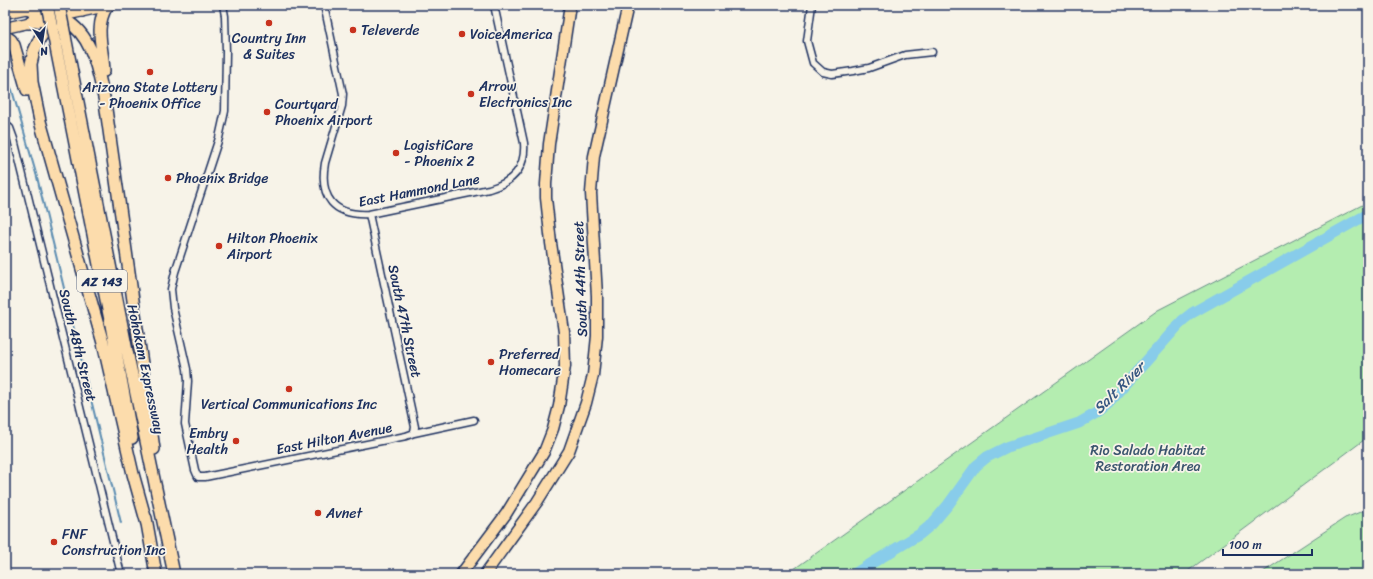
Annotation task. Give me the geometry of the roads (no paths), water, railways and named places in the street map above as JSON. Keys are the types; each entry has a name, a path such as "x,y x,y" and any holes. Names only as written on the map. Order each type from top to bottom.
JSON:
{"highway":[{"path":"29,23 44,8 50,5"},
{"path":"82,11 64,5 40,38 34,51 31,64 32,82 40,121 103,343 132,474 147,524"},
{"name":"Hohokam Expressway","path":"64,5 65,36 126,351 174,574"},
{"path":"105,102 104,69 99,30 101,18 109,5"},
{"path":"26,8 44,8 55,17 72,25 80,32 87,42 95,58 105,102 152,434 161,509"},
{"name":"Hohokam Expressway","path":"44,8 54,38 112,333 156,574"},
{"path":"5,36 11,40 14,45 29,95 40,121"}],"main road":[{"path":"5,28 109,5"},
{"name":"South 44th Street","path":"462,574 506,514 544,452 560,406 565,366 564,332 551,243 546,184 549,144 570,5"},
{"name":"South 44th Street","path":"485,574 537,502 569,451 586,403 591,382 597,336 597,296 591,193 594,156 628,5"},
{"path":"5,13 26,8"}],"street":[{"name":"East Hilton Avenue","path":"223,5 225,24 225,111 219,138 175,272 171,289 173,308 187,369 188,381 185,424 195,470 198,477 205,477 406,436 474,420"},
{"name":"East Hammond Lane","path":"324,5 343,94 342,106 325,163 323,173 324,184 328,196 334,205 343,211 356,214 369,214 499,186 511,178 518,170 524,153 524,143 494,5"},
{"path":"812,5 807,41 813,63 822,72 832,74 869,68 905,55 932,52"},
{"name":"South 48th Street","path":"5,124 10,128 14,139 121,574"},
{"name":"South 47th Street","path":"369,214 415,427 414,433"}],"waterway":[{"path":"5,77 12,90 37,177 121,523"},
{"name":"Salt River","path":"854,574 920,534 932,524 948,505 976,466 987,457 1007,447 1079,423 1098,412 1108,404 1183,320 1192,313 1368,214"}],"place":[{"name":"Country Inn & Suites","path":"269,23"},
{"name":"Televerde","path":"353,30"},
{"name":"VoiceAmerica","path":"462,34"},
{"name":"Arizona State Lottery - Phoenix Office","path":"150,72"},
{"name":"Arrow Electronics Inc","path":"471,94"},
{"name":"Courtyard Phoenix Airport","path":"267,112"},
{"name":"LogistiCare - Phoenix 2","path":"396,153"},
{"name":"Phoenix Bridge","path":"168,178"},
{"name":"Hilton Phoenix Airport","path":"219,246"},
{"name":"Preferred Homecare","path":"491,362"},
{"name":"Vertical Communications Inc","path":"289,389"},
{"name":"Embry Health","path":"236,441"},
{"name":"Avnet","path":"318,513"},
{"name":"FNF Construction Inc","path":"54,542"}],"park label":[{"name":"Rio Salado Habitat Restoration Area","path":"1148,458"}]}
